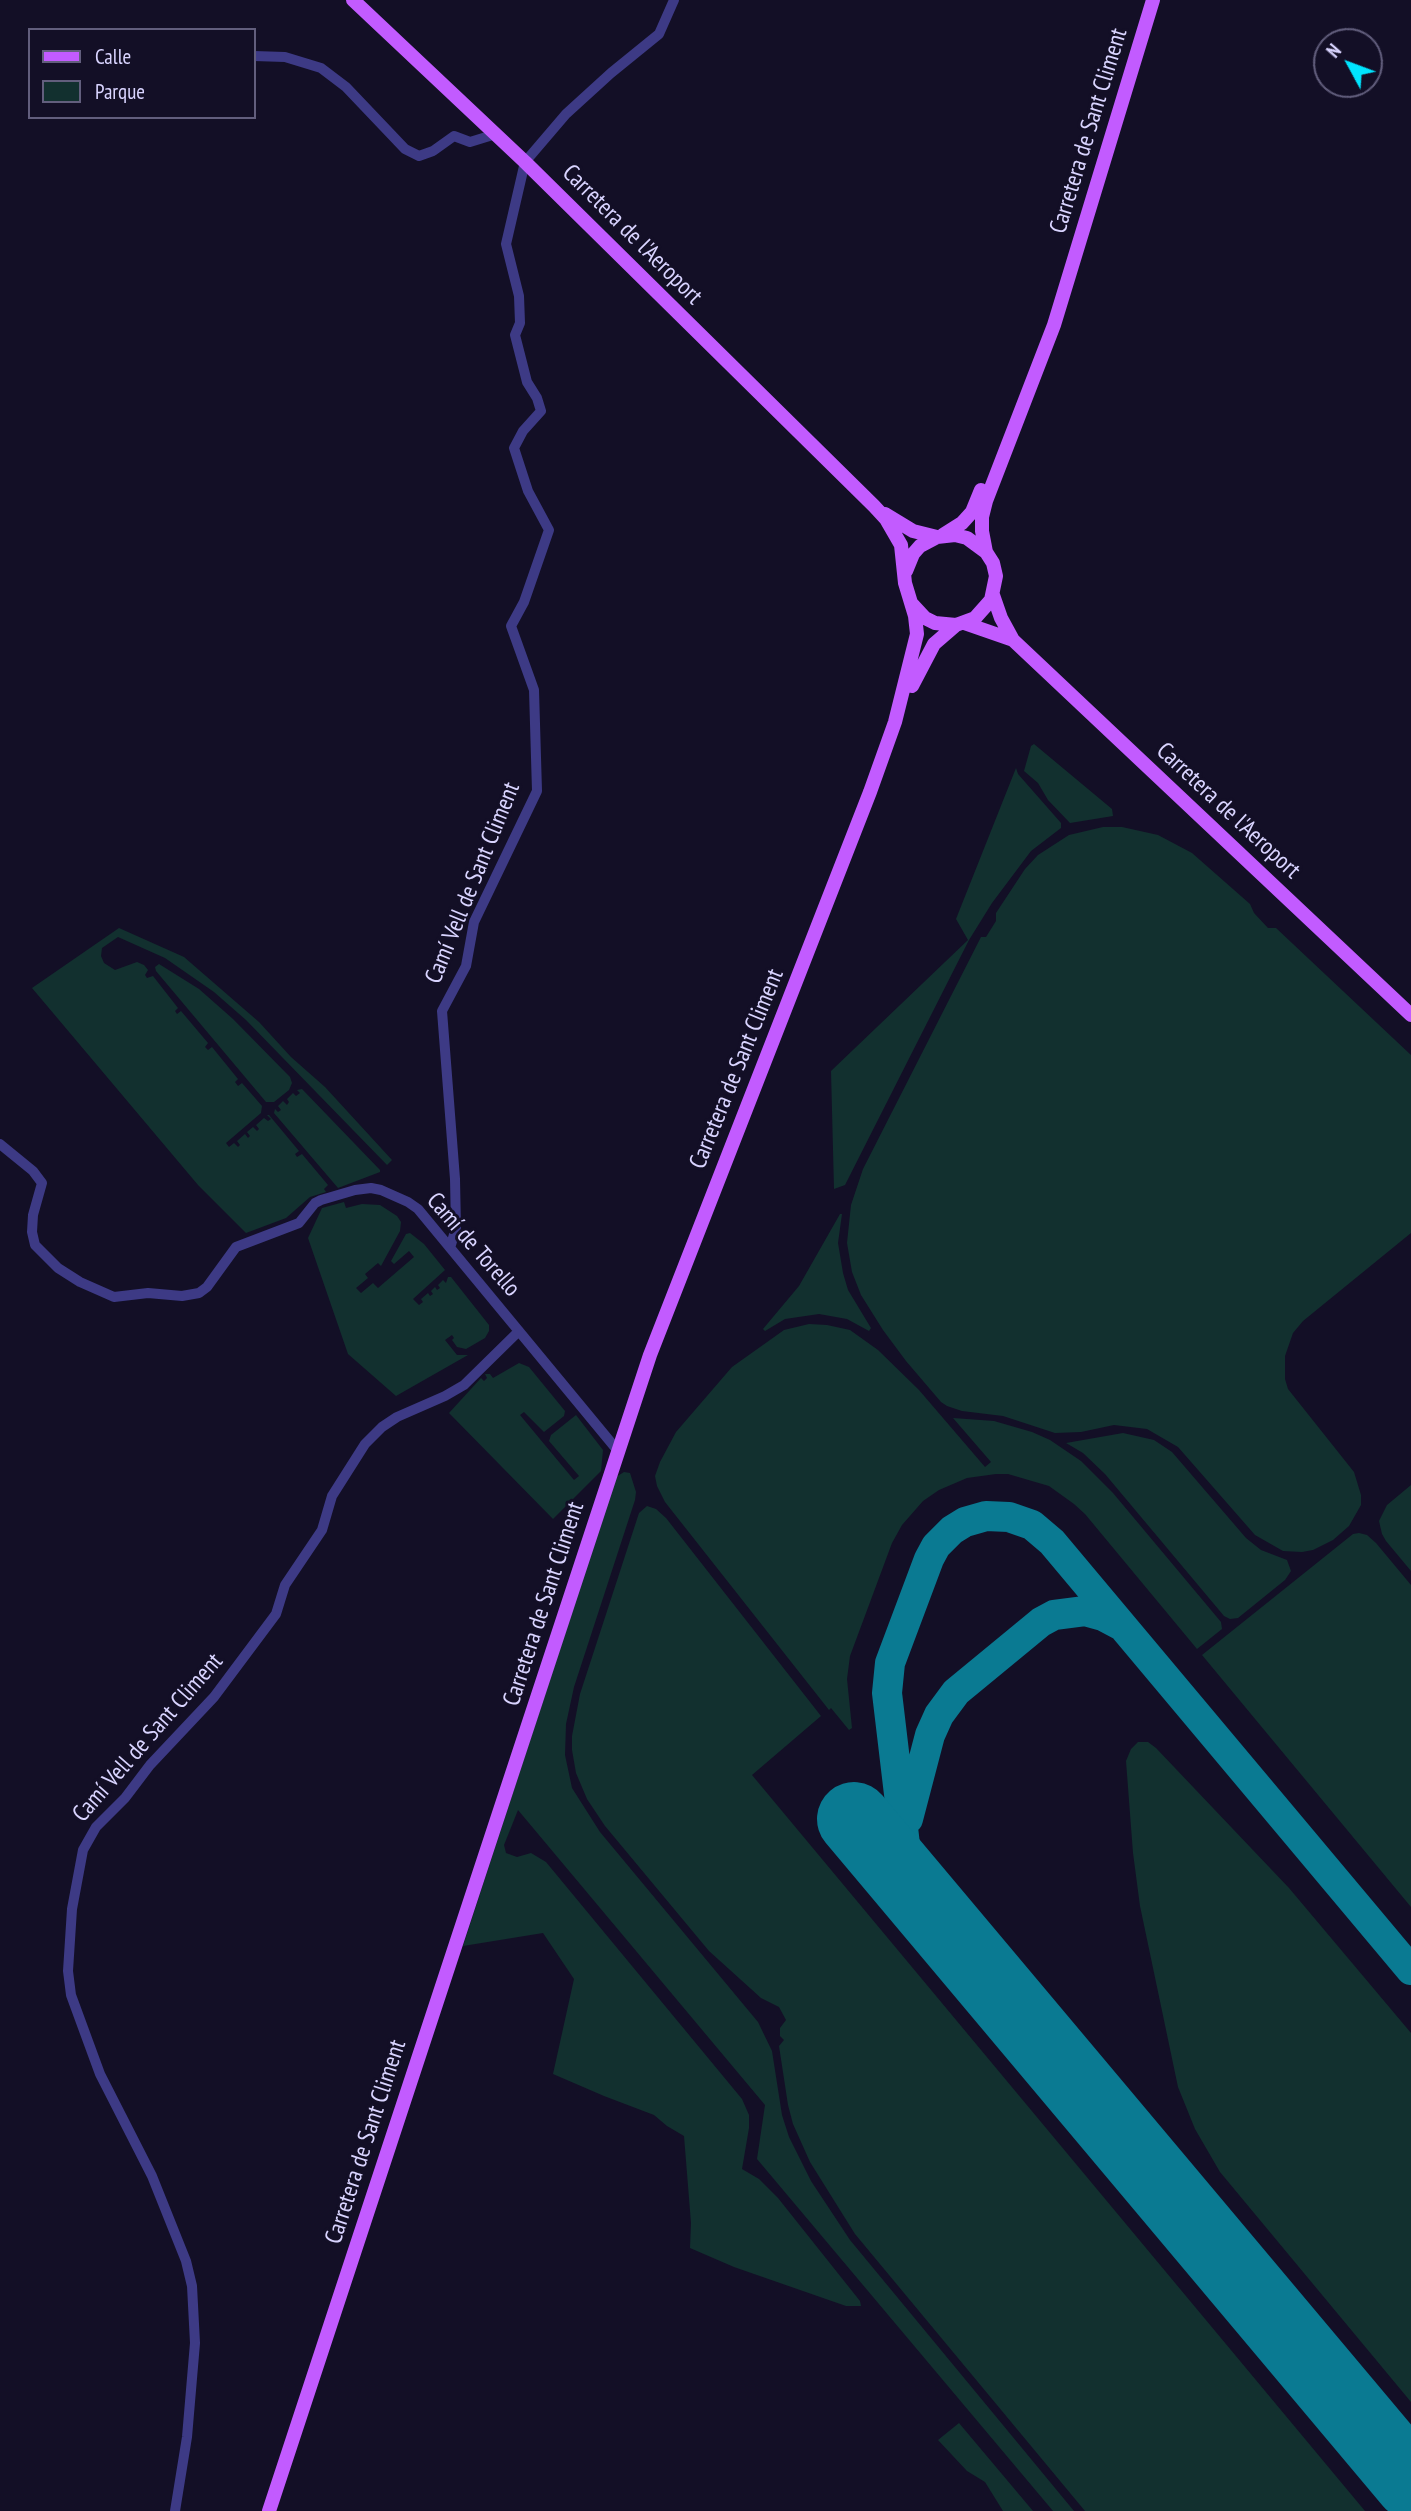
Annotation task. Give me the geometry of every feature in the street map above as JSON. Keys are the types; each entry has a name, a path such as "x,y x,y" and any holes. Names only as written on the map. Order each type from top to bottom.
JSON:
{"main road":[{"name":"Carretera de l'Aeroport","path":"354,0 526,162 874,506"},
{"name":"Carretera de Sant Climent","path":"1062,291 1153,0"},
{"path":"895,722 917,634 905,583 908,563 920,546 962,523 972,512 1046,323 1062,291"},
{"path":"895,722 928,654 944,634 984,610 993,594 996,576 986,552 982,517 1054,325 1062,291"},
{"path":"874,506 913,531 967,538 986,552"},
{"path":"874,506 886,519 901,545 906,572"},
{"name":"Carretera de l'Aeroport","path":"993,594 1001,618 1013,640 1411,1015"},
{"path":"911,602 925,618 945,625 960,624"},
{"name":"Carretera de l'Aeroport","path":"960,624 1013,640"},
{"name":"Carretera de Sant Climent","path":"268,2511 662,1321 844,862 895,722"}],"street":[{"name":"Camí Vell de Sant Climent","path":"450,1248 456,1227 455,1179 442,1011 466,965 474,922 537,791 534,690 511,626 524,602 549,530 528,491 514,448 523,431 541,411 527,382 515,335 520,323 519,296 506,244 526,162 566,114 659,34 674,0"},
{"path":"256,56 285,57 321,68 346,87 396,141 419,156 433,151 454,136 470,142 496,134"},
{"name":"Camí de Torello","path":"0,1144 33,1171 42,1183 33,1215 32,1232 35,1245 58,1268 80,1282 111,1296 148,1293 182,1296 199,1293 207,1287 236,1247 299,1223 318,1201 362,1188 381,1190 412,1204 618,1451"},
{"name":"Camí Vell de Sant Climent","path":"175,2511 187,2437 195,2343 192,2286 186,2261 157,2188 139,2147 100,2074 71,1994 68,1971 72,1909 83,1850 96,1827 214,1697 276,1614 285,1586 322,1530 332,1496 365,1444 397,1417 464,1385 519,1331"}],"green space":[{"path":"1034,744 1112,809 1113,816 1070,823 1048,800 1038,783 1024,771 1031,746"},
{"path":"1016,768 1018,774 1061,823 1061,828 1031,851 992,903 969,940 845,1185 834,1189 831,1071 968,940 956,919"},
{"path":"1103,827 1122,827 1158,835 1192,853 1250,904 1254,913 1268,928 1276,928 1411,1055 1411,1233 1303,1321 1293,1333 1285,1356 1288,1389 1354,1472 1361,1495 1361,1505 1349,1526 1333,1540 1313,1550 1283,1551 1255,1535 1178,1447 1147,1429 1114,1425 1081,1432 1055,1433 1003,1416 962,1411 947,1406 906,1361 883,1330 861,1295 852,1272 847,1243 851,1205 863,1169 981,937 986,937 996,921 996,913 1025,869 1038,855 1069,835"},
{"path":"119,928 184,957 259,1022 291,1057 325,1087 392,1160 387,1165 246,1020 214,992 165,958 118,937 102,948 104,963 115,970 137,962 144,965 148,970 145,975 147,978 153,976 178,1008 175,1011 177,1014 181,1011 208,1043 205,1047 208,1050 212,1047 238,1079 235,1082 238,1086 242,1083 262,1106 261,1113 226,1143 229,1147 234,1143 238,1147 240,1145 237,1141 245,1134 248,1138 250,1136 247,1132 253,1127 257,1131 259,1129 256,1125 264,1118 268,1121 271,1119 269,1115 299,1151 295,1154 297,1157 302,1154 328,1185 324,1189 326,1192 310,1197 286,1218 246,1233 198,1185 32,988"},
{"path":"159,964 199,989 233,1019 290,1077 292,1083 289,1090 274,1102 266,1102 156,971 155,967"},
{"path":"302,1089 380,1172 338,1188 274,1113 275,1109 278,1112 281,1110 278,1106 283,1101 287,1105 287,1099 293,1093 296,1096 300,1093 297,1090"},
{"path":"344,1202 346,1208 362,1204 380,1205 397,1216 401,1222 400,1231 381,1266 378,1263 365,1274 368,1278 356,1288 361,1293 373,1283 378,1288 414,1257 409,1251 394,1264 391,1261 406,1234 410,1233 424,1244 445,1270 413,1299 419,1305 423,1302 421,1299 428,1293 430,1296 433,1294 431,1291 435,1287 437,1290 443,1280 446,1283 448,1277 451,1277 489,1325 485,1338 466,1349 457,1347 452,1335 445,1340 457,1355 468,1355 396,1396 348,1354 308,1238 322,1208"},
{"path":"840,1214 838,1243 843,1273 848,1290 871,1328 869,1331 847,1319 819,1314 785,1319 765,1331 763,1329 799,1286"},
{"path":"809,1324 850,1330 878,1350 919,1390 985,1467 991,1462 953,1418 994,1421 1032,1432 1050,1440 1081,1461 1113,1493 1221,1622 1222,1629 1197,1649 1085,1514 1049,1486 1008,1474 967,1478 939,1490 923,1501 902,1525 892,1543 850,1656 847,1679 852,1728 849,1730 831,1708 829,1710 665,1502 655,1476 676,1432 732,1367 784,1330"},
{"path":"519,1363 529,1367 565,1411 564,1416 544,1432 524,1412 520,1415 574,1480 579,1476 549,1441 551,1435 576,1415 603,1450 601,1471 553,1519 449,1413 481,1378 484,1381 487,1378 485,1374 490,1374 493,1378"},
{"path":"1123,1433 1154,1440 1172,1452 1246,1538 1261,1550 1287,1560 1291,1571 1285,1580 1238,1618 1230,1619 1224,1616 1105,1474 1083,1453 1066,1443"},
{"path":"624,1472 630,1473 636,1492 635,1500 574,1687 566,1724 565,1755 572,1788 600,1832 758,2022 772,2051 782,2115 789,2137 811,2181 850,2240 1074,2511 1053,2511 757,2159 765,2105 518,1810 504,1845 506,1853 517,1857 531,1853 546,1862 742,2099 749,2115 749,2128 742,2169 759,2179 778,2198 860,2301 861,2306 846,2306 734,2267 690,2248 691,2223 684,2136 654,2115 553,2074 574,1979 543,1933 463,1946 616,1477"},
{"path":"1411,1485 1411,1571 1386,1541 1379,1521 1387,1505"},
{"path":"647,1506 656,1509 666,1518 821,1716 752,1775 1365,2511 1085,2511 855,2234 810,2162 793,2124 779,2046 784,2040 780,2036 780,2028 786,2020 779,2007 761,1998 709,1951 605,1826 587,1799 576,1773 572,1736 580,1694 639,1513"},
{"path":"1353,1534 1367,1535 1376,1543 1411,1585 1411,1907 1202,1655"},
{"path":"1138,1742 1148,1742 1156,1748 1289,1888 1411,2033 1411,2402 1220,2172 1195,2129 1178,2087 1140,1906 1126,1761 1131,1749"},
{"path":"959,2423 1033,2511 1003,2511 985,2482 967,2471 938,2440"}],"taxiway":[{"path":"922,1900 913,1881 906,1853 887,1693 890,1663 936,1546 952,1530 965,1522 986,1516 1009,1517 1032,1525 1052,1542 1411,1970"},
{"path":"908,1819 930,1735 939,1715 956,1692 1041,1622 1054,1615 1085,1611 1120,1625"}],"runway":[{"path":"854,1819 1411,2482"}]}
